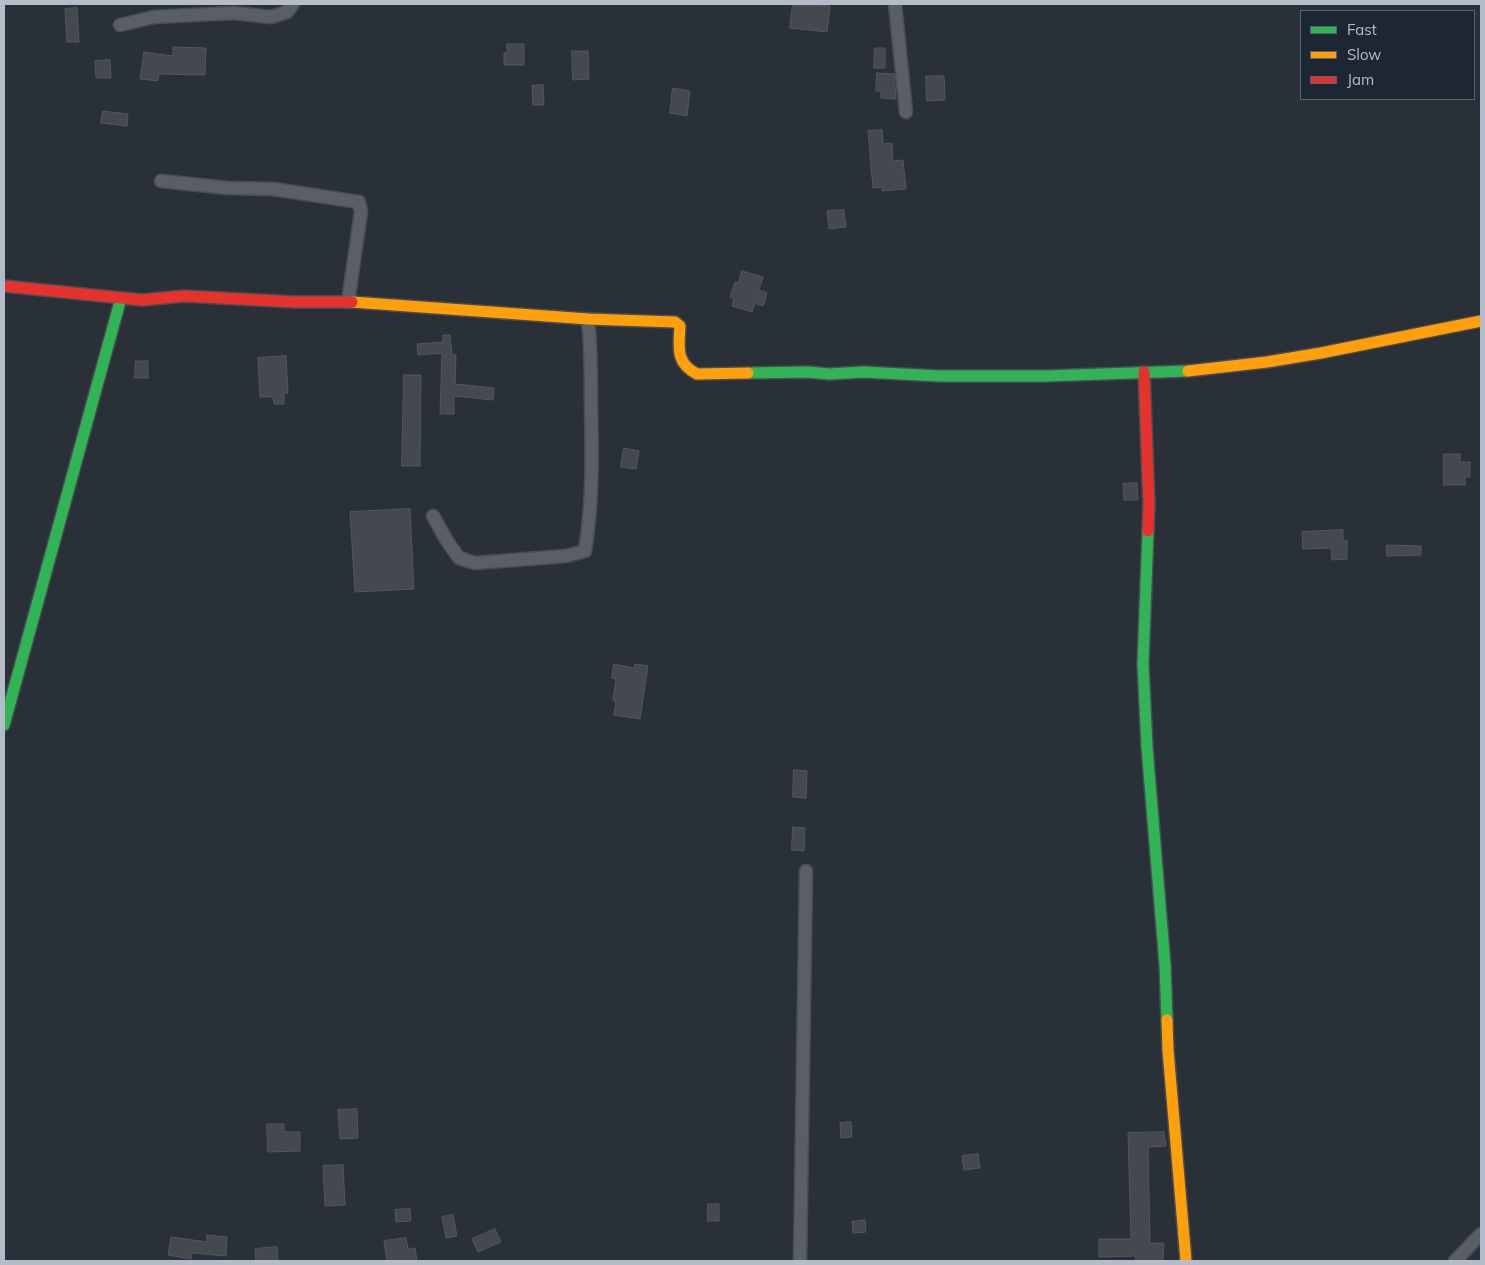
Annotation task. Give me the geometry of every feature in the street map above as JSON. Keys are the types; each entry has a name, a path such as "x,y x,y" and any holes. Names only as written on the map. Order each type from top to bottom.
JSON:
{"street":[{"path":"120,25 154,17 234,13 271,16 288,12 293,4"},
{"path":"895,4 906,112"},
{"path":"161,181 228,188 273,189 359,202 361,212 348,302"},
{"path":"4,286 142,300 184,296 295,302 348,302 588,319 675,322 680,326 682,366 688,371 697,374 765,372 829,374 863,372 940,376 1046,376 1203,370 1267,362 1383,342 1434,329 1481,321"},
{"path":"4,725 121,298"},
{"path":"433,516 447,541 460,558 475,563 566,556 585,551 590,523 592,460 592,356 588,319"},
{"path":"1144,372 1149,504 1143,664 1147,747 1166,965 1168,1050 1186,1261"},
{"path":"800,1261 806,871"},
{"path":"1455,1261 1481,1234"}],"building":[{"path":"793,4 830,6 827,32 790,28"},
{"path":"77,8 79,42 67,42 65,9"},
{"path":"507,44 524,44 524,65 504,65 504,53 507,53"},
{"path":"173,47 206,48 205,75 159,74 158,81 140,79 144,52 173,56"},
{"path":"875,48 885,48 885,68 874,68"},
{"path":"572,51 588,51 589,79 573,80"},
{"path":"110,60 111,78 96,78 95,61"},
{"path":"877,73 894,74 896,99 881,98 881,91 876,91"},
{"path":"926,76 944,76 945,100 927,101"},
{"path":"543,85 544,105 533,105 532,86"},
{"path":"673,88 690,91 687,116 670,113"},
{"path":"103,111 128,114 127,126 101,123"},
{"path":"882,130 883,144 892,143 893,161 903,160 906,189 882,191 882,187 873,188 868,131"},
{"path":"844,210 846,227 829,229 827,211"},
{"path":"742,271 763,277 759,290 767,293 763,306 755,303 752,312 732,306 734,298 730,297 735,282 738,283"},
{"path":"443,335 450,335 452,355 456,355 455,384 494,388 493,400 454,396 454,414 440,414 442,353 418,355 417,344 443,342"},
{"path":"286,356 288,393 284,393 284,404 274,404 273,397 260,397 258,358"},
{"path":"136,361 148,361 148,378 135,378"},
{"path":"404,375 421,375 420,466 402,466"},
{"path":"624,448 639,451 636,469 621,467"},
{"path":"1444,454 1460,454 1460,462 1470,462 1470,477 1465,477 1465,485 1444,485"},
{"path":"1137,483 1138,500 1124,500 1123,484"},
{"path":"410,509 414,589 355,592 350,512"},
{"path":"1343,530 1343,541 1347,540 1347,559 1332,560 1331,548 1303,549 1302,532"},
{"path":"1387,545 1421,546 1421,555 1387,556"},
{"path":"614,664 634,668 635,664 648,666 640,719 614,715 616,701 613,700 616,679 612,678"},
{"path":"794,770 807,771 806,798 793,797"},
{"path":"793,827 805,828 804,851 792,850"},
{"path":"357,1109 358,1138 340,1139 338,1110"},
{"path":"851,1122 852,1137 841,1138 840,1123"},
{"path":"267,1124 284,1124 284,1132 300,1132 300,1151 268,1152"},
{"path":"1164,1132 1166,1146 1148,1147 1150,1243 1164,1243 1163,1261 1135,1261 1136,1256 1099,1257 1099,1239 1131,1239 1128,1133"},
{"path":"978,1154 980,1168 964,1170 962,1156"},
{"path":"343,1165 345,1205 325,1206 323,1166"},
{"path":"708,1204 719,1204 719,1221 708,1221"},
{"path":"410,1209 411,1221 396,1222 395,1210"},
{"path":"453,1215 457,1236 446,1238 442,1217"},
{"path":"865,1220 866,1232 853,1233 852,1222"},
{"path":"495,1229 501,1242 478,1252 472,1239"},
{"path":"207,1235 227,1237 226,1256 192,1253 191,1259 168,1255 171,1237 207,1242"},
{"path":"406,1238 408,1249 415,1248 417,1261 387,1261 384,1241"},
{"path":"277,1247 278,1261 256,1261 255,1249"}],"traffic: fast":[{"path":"4,725 121,298"},
{"path":"748,373 808,372 829,374 863,372 940,376 1046,376 1188,371"},
{"path":"1148,531 1143,664 1147,747 1165,965 1167,1020"}],"traffic: slow":[{"path":"352,302 588,319 675,322 680,326 680,354 685,365 690,370 697,374 748,373"},
{"path":"1188,371 1267,362 1321,353 1481,321"},
{"path":"1167,1020 1186,1261"}],"traffic: jam":[{"path":"4,286 142,300 184,296 295,302 352,302"},
{"path":"1144,372 1149,504 1148,531"}]}
